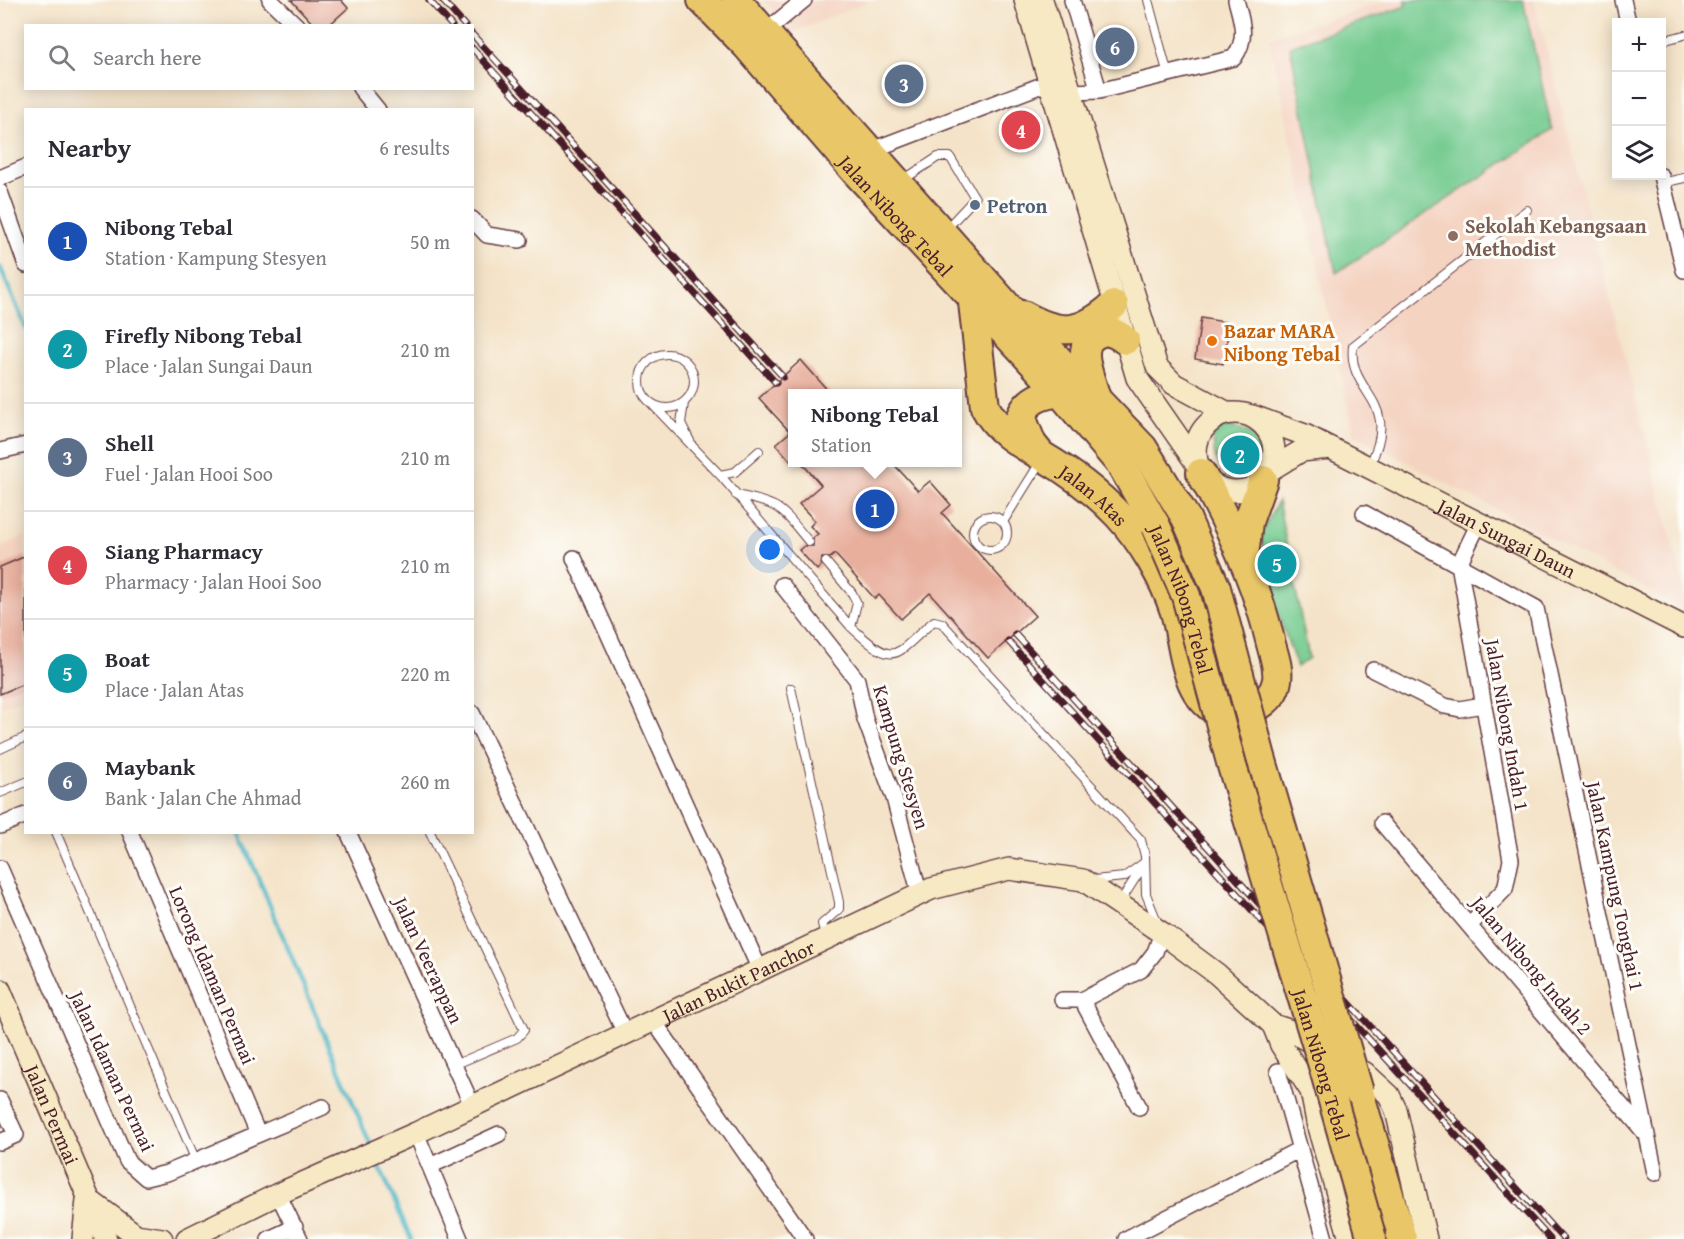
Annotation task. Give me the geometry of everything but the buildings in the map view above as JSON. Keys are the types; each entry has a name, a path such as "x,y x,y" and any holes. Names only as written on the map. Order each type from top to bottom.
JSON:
{"highway":[{"name":"Jalan Nibong Tebal","path":"702,0 747,46 855,171 972,294 1060,392 1122,466 1156,526 1186,596 1232,766 1324,1069 1372,1239"},
{"name":"Jalan Nibong Tebal","path":"736,0 872,150 1008,307 1143,448 1186,518 1216,588 1261,757 1402,1239"},
{"path":"972,294 986,407 992,419 1019,445 1043,457"},
{"path":"1008,307 1044,327 1060,331 1088,325 1114,305"},
{"path":"1096,398 1083,351 1086,344 1091,337 1106,331 1117,334 1125,340"},
{"path":"1043,457 1032,444 1021,416 1026,405 1042,395 1060,392"},
{"name":"Jalan Atas","path":"1043,457 1117,514 1146,551 1174,611 1195,687 1213,709 1231,714 1252,709 1266,701 1277,682 1278,669 1261,601 1244,558 1199,468"},
{"name":"Jalan Atas","path":"1244,558 1248,522 1266,475"}],"main road":[{"name":"Jalan Atas","path":"1025,0 1137,378 1199,468"},
{"path":"1042,0 1157,367 1174,384 1228,413 1253,416 1263,424 1274,446 1266,475"},
{"path":"1228,413 1205,425 1198,437 1195,450 1199,468 1209,482 1230,491 1253,487 1301,451 1330,448"},
{"name":"Jalan Sungai Daun","path":"1253,416 1305,435 1684,627"},
{"name":"Jalan Bukit Panchor","path":"188,1239 278,1194 416,1133 920,895 1009,869 1083,880 1162,933 1217,974 1274,1025 1291,1031 1349,1061 1389,1095 1396,1110 1426,1239"},
{"name":"Jalan Permai","path":"0,990 106,1239"},
{"name":"Jalan Bukit Panchor","path":"1274,1025 1281,1045 1311,1091 1318,1127 1350,1239"},
{"path":"1311,1091 1316,1079 1325,1070 1349,1061"},
{"path":"83,1239 88,1199 136,1235 162,1239"}],"street":[{"path":"270,0 295,24"},
{"path":"765,32 804,0"},
{"path":"1072,0 1098,91"},
{"path":"1071,92 1098,91 1234,58 1242,46 1244,34 1236,0"},
{"path":"1623,0 1627,18"},
{"path":"872,150 1050,82"},
{"path":"362,90 376,108"},
{"path":"0,178 24,168"},
{"path":"1662,180 1684,270"},
{"path":"0,192 24,260"},
{"path":"474,221 487,235 520,240"},
{"path":"0,451 24,445"},
{"path":"1364,513 1459,564 1479,523"},
{"path":"574,558 760,970"},
{"name":"Jalan Kampung Tonghai 1","path":"1459,564 1536,608 1655,1173"},
{"name":"Jalan Nibong Indah 1","path":"1459,564 1511,860 1505,889 1470,925"},
{"name":"Kampung Stesyen","path":"782,585 857,681 865,719 894,798 920,895"},
{"path":"1372,670 1445,706 1460,709 1482,705"},
{"path":"474,717 625,1033"},
{"path":"0,826 24,816"},
{"name":"Jalan Nibong Indah 2","path":"1382,823 1647,1136"},
{"name":"Lorong Idaman Permai","path":"131,834 258,1134"},
{"name":"Jalan Veerappan","path":"349,834 472,1105"},
{"name":"Jalan Idaman Permai","path":"0,868 127,1161 146,1178 167,1173 323,1107"},
{"path":"1062,1000 1082,1000 1141,970 1155,952 1162,933"},
{"path":"1082,1000 1139,1107"},
{"path":"653,1020 805,1239"},
{"path":"1278,1071 1325,1239"},
{"path":"0,1100 16,1135 0,1142"},
{"path":"416,1133 460,1239"},
{"path":"430,1166 499,1134"},
{"path":"1126,1239 1300,1149"},
{"path":"269,1239 298,1233 278,1194"}],"lane":[{"path":"1148,0 1168,75"},
{"path":"1666,40 1684,35"},
{"path":"899,182 938,157 950,156 975,198 943,232"},
{"path":"1666,179 1684,178"},
{"path":"1369,467 1377,452 1381,428 1380,414 1351,362 1353,346 1527,210"},
{"path":"694,450 681,423 684,403 694,387 692,369 679,356 670,353 653,357 642,370 641,388 650,402 694,450 720,475 851,627 875,649 889,654 902,652 934,621 942,623 1134,831 1141,840 1145,862 1146,894 1162,933"},
{"path":"650,402 666,408 684,403"},
{"path":"720,475 735,471 759,451"},
{"path":"1003,522 1043,457"},
{"path":"736,495 768,502 781,508 809,542"},
{"path":"993,516 1003,522 1007,532 1004,544 994,550 978,544 973,534 977,523 993,516"},
{"path":"826,562 852,593 857,603 851,627"},
{"path":"791,688 839,902 839,909 822,924 827,938"},
{"path":"0,749 24,738"},
{"path":"0,793 24,783"},
{"path":"57,834 196,1161"},
{"path":"431,834 524,1030 517,1038 454,1065"},
{"path":"1083,880 1124,877 1145,862"},
{"path":"1119,903 1145,862"}],"shaded area":[{"path":"764,0 871,0 791,34"},
{"name":"Sekolah Kebangsaan Methodist","path":"1390,0 1534,0 1684,588 1684,609 1354,434 1269,38"},
{"path":"24,536 24,696 0,707 0,548"}],"green space":[{"path":"1404,0 1523,0 1552,130 1336,273 1290,46 1406,6"},
{"path":"1225,427 1246,431 1254,436 1261,446 1257,459 1246,473 1228,479 1215,457 1212,431"},
{"path":"1278,501 1309,658 1297,667 1274,602 1261,534"}],"waterway":[{"path":"0,267 24,323"},
{"path":"240,834 371,1146"},
{"path":"375,1156 411,1239"}],"railway":[{"path":"429,0 450,24"},
{"path":"442,0 463,24"},
{"path":"474,36 783,377"},
{"path":"474,50 776,383"},
{"path":"1015,634 1563,1239"},
{"path":"1008,641 1550,1239"}],"place":[{"name":"Maybank","path":"1115,47"},
{"name":"Shell","path":"904,84"},
{"name":"Siang Pharmacy","path":"1021,130"},
{"name":"Petron","path":"975,205"},
{"name":"Sekolah Kebangsaan Methodist","path":"1453,236"},
{"name":"Bazar MARA Nibong Tebal","path":"1212,341"},
{"name":"Firefly Nibong Tebal","path":"1240,455"},
{"name":"Nibong Tebal","path":"875,509"},
{"name":"Boat","path":"1277,564"}]}
